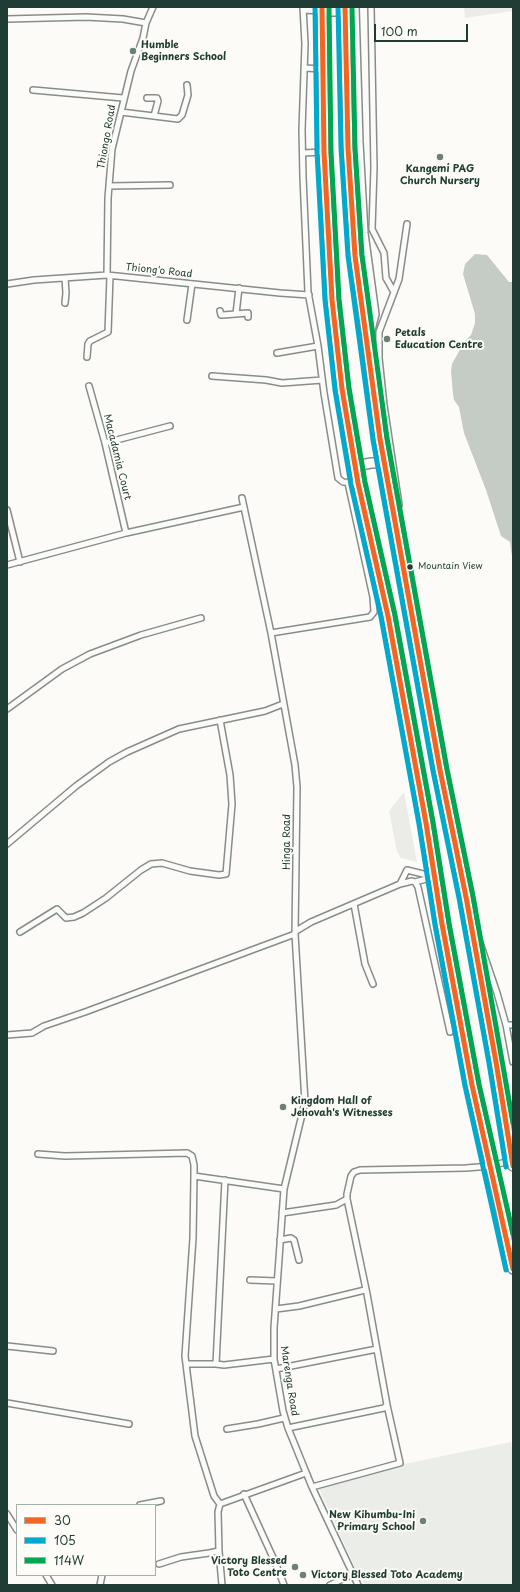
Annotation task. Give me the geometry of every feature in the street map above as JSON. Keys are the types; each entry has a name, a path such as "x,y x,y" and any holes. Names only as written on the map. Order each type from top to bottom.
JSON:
{"highway":[{"path":"354,7 358,142 363,233 374,314 368,340"},
{"path":"513,1162 466,898 440,770 384,463 368,340 355,256 348,148 345,9 322,9 324,152 332,300 342,389 358,483 384,596 472,1085 513,1269"},
{"path":"356,466 371,463 384,463"}],"street":[{"name":"Thiongo Road","path":"87,357 88,344 90,341 108,332 109,186 112,148 123,98 131,71 143,38 146,23 154,7"},
{"path":"370,7 374,168 372,229 384,253 386,278 394,292"},
{"path":"322,9 303,8 305,32 303,153 304,206 309,294 338,478 348,483 358,483"},
{"path":"7,19 86,17 123,19 146,23"},
{"path":"304,68 323,69"},
{"path":"121,112 175,119 181,118 188,95 187,85"},
{"path":"33,90 123,98"},
{"path":"148,98 157,98 158,101 154,116"},
{"path":"303,153 324,152"},
{"path":"109,186 170,185"},
{"path":"399,505 384,406 379,358 379,332 399,279 406,224"},
{"name":"Thiong'o Road","path":"7,284 108,275 280,293 309,294"},
{"path":"65,278 65,302"},
{"path":"187,320 192,284"},
{"path":"236,314 238,288"},
{"path":"220,311 221,315 248,313 248,317"},
{"path":"277,353 318,346"},
{"path":"212,376 259,379 282,383 322,380"},
{"name":"Macadamia Court","path":"89,386 105,443 126,533"},
{"path":"105,443 170,426"},
{"path":"271,633 370,617 374,612 373,597 348,483"},
{"name":"Hinga Road","path":"242,498 271,633 297,787 296,932 305,1102 284,1189"},
{"path":"7,565 126,533 244,507"},
{"path":"7,510 20,562"},
{"path":"373,597 384,596"},
{"path":"7,709 56,674 90,654 141,635 201,618"},
{"path":"7,844 76,786 115,758 145,743 179,729 265,711 283,704"},
{"path":"20,932 57,909 66,918 74,917 83,913 106,898 141,870 151,864 162,863 190,871 219,875 226,874 232,804 230,775 220,720"},
{"path":"400,884 407,870 435,877"},
{"path":"7,1035 32,1033 44,1026 93,1010 296,932 311,922 400,884 435,877"},
{"path":"415,882 418,887 450,1032"},
{"path":"466,898 497,993 506,1025 513,1062"},
{"path":"354,904 365,964 373,984"},
{"path":"506,1025 513,1026"},
{"path":"38,1154 65,1156 187,1153 192,1156 194,1165 193,1238 185,1331 185,1356 195,1436 214,1496 220,1504"},
{"path":"312,1487 400,1464 347,1199 351,1176 354,1172 360,1170 466,1168 513,1162"},
{"path":"194,1176 284,1189"},
{"path":"216,1364 225,1180"},
{"name":"Marenga Road","path":"284,1189 274,1328 274,1359 284,1418 312,1487 358,1585"},
{"path":"282,1213 336,1205 347,1199"},
{"path":"280,1240 291,1238 294,1240 299,1260"},
{"path":"250,1280 278,1281"},
{"path":"276,1309 299,1306 329,1297 365,1290"},
{"path":"7,1346 53,1351"},
{"path":"276,1369 377,1349"},
{"path":"187,1364 224,1365 274,1359"},
{"path":"7,1403 129,1424"},
{"path":"288,1428 384,1408 388,1405"},
{"path":"227,1429 284,1418"},
{"path":"220,1504 244,1494 306,1473"},
{"path":"244,1494 284,1585"},
{"path":"146,1504 162,1501"},
{"path":"220,1504 218,1512 222,1585"},
{"path":"7,1514 16,1528"},
{"path":"159,1564 181,1557 219,1551"},
{"path":"330,1585 353,1574"},
{"path":"47,1576 52,1585"}],"shaded area":[{"path":"464,7 513,7 513,11 465,18"},
{"path":"475,254 487,255 509,282 513,282 513,563 510,542 501,536 486,490 464,433 459,407 454,400 453,394 451,371 452,364 464,342 471,335 475,323 475,314 463,274 465,264"},
{"path":"404,792 417,862 401,858 397,852 389,811"},
{"name":"New Kihumbu-Ini Primary School","path":"511,1442 513,1454 513,1585 365,1585 357,1572 316,1482"}],"transit line":[{"name":"105","path":"315,7 317,152 325,300 335,390 351,485 381,617 465,1086 506,1270"},
{"name":"30","path":"322,7 324,152 332,300 342,389 358,483 388,616 472,1085 513,1269"},
{"name":"114W","path":"329,7 331,152 339,299 349,388 365,482 395,615 479,1084 513,1234"},
{"name":"105","path":"338,7 341,148 348,256 373,440 433,771 459,898 506,1167"},
{"name":"30","path":"345,7 348,148 355,256 380,439 440,770 466,897 513,1166"},
{"name":"114W","path":"352,7 355,148 362,255 387,438 447,769 473,896 513,1123"}],"place":[{"name":"Humble Beginners School","path":"133,51"},
{"name":"Kangemi PAG Church Nursery","path":"440,157"},
{"name":"Petals Education Centre","path":"387,339"},
{"name":"Mountain View","path":"410,567"},
{"name":"Kingdom Hall of Jehovah's Witnesses","path":"283,1107"},
{"name":"New Kihumbu-Ini Primary School","path":"423,1521"},
{"name":"Victory Blessed Toto Centre","path":"295,1567"},
{"name":"Victory Blessed Toto Academy","path":"303,1575"}]}
